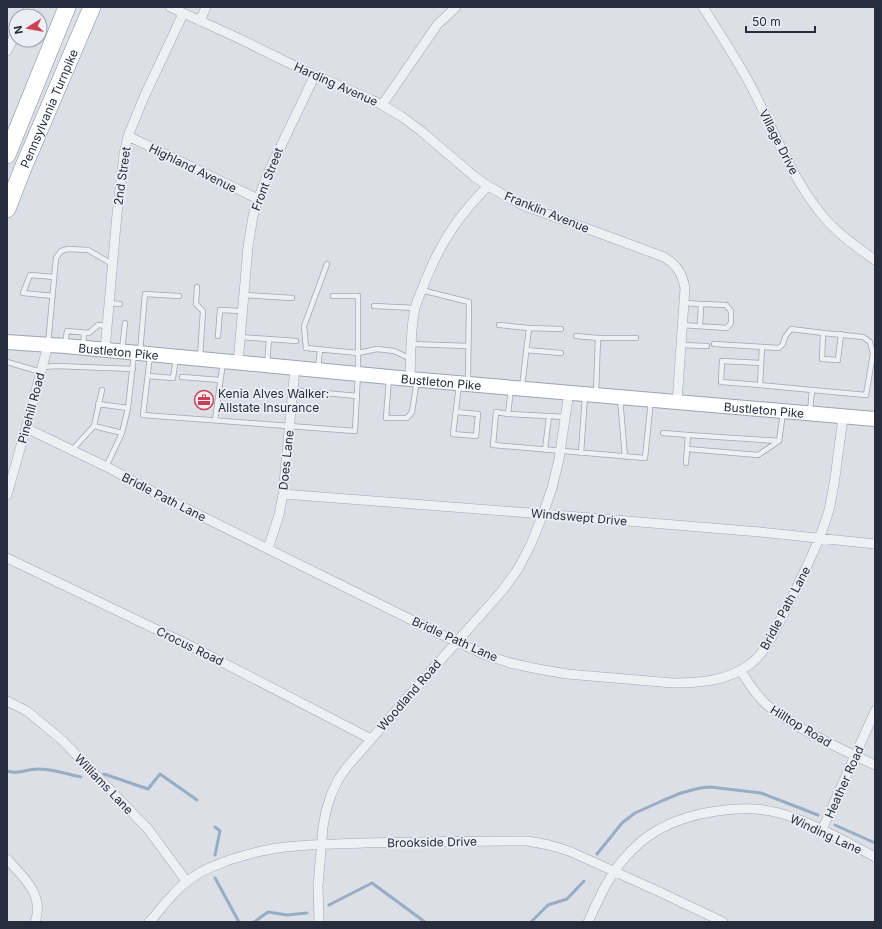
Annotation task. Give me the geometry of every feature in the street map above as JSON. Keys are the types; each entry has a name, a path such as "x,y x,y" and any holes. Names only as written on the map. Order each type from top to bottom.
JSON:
{"highway":[{"name":"Pennsylvania Turnpike","path":"7,155 67,7"},
{"name":"Pennsylvania Turnpike","path":"7,209 92,7"}],"main road":[{"name":"Bustleton Pike","path":"7,342 875,419"}],"street":[{"name":"Harding Avenue","path":"170,7 382,105 401,116 421,131 475,177 488,186"},
{"path":"200,21 206,7"},
{"path":"382,105 437,25 456,7"},
{"name":"Village Drive","path":"703,7 752,89 794,172 809,198 839,233 875,260"},
{"name":"2nd Street","path":"105,350 117,214 124,154 128,136 144,97 183,14"},
{"name":"Front Street","path":"238,363 250,231 258,199 268,171 315,75"},
{"name":"Highland Avenue","path":"128,136 258,199"},
{"path":"413,379 411,359 412,328 421,290 437,253 451,230 464,212 488,186"},
{"name":"Franklin Avenue","path":"488,186 525,206 664,257 673,263 683,280 684,288 677,402"},
{"name":"Pinehill Road","path":"7,495 48,345"},
{"name":"Does Lane","path":"268,549 279,515 283,494 295,368"},
{"name":"Woodland Road","path":"319,922 318,886 323,827 331,795 338,780 371,739 502,591 525,557 544,514 552,488 560,452 570,392"},
{"name":"Bridle Path Lane","path":"26,428 482,654 538,670 573,675 685,683 709,681 734,675 758,658 767,646 806,568 824,524 832,496 843,416"},
{"name":"Windswept Drive","path":"283,494 760,532 875,544"},
{"name":"Crocus Road","path":"7,558 191,646 371,739"},
{"name":"Hilltop Road","path":"741,671 754,691 776,712 827,743 875,765"},
{"name":"Williams Lane","path":"7,701 27,711 62,740 148,829 187,882"},
{"name":"Heather Road","path":"822,830 875,711"},
{"name":"Winding Lane","path":"588,922 606,885 622,861 636,846 659,829 682,819 709,812 737,809 765,809 803,821 875,857"},
{"name":"Brookside Drive","path":"149,922 187,882 209,868 237,857 277,848 387,842 528,841 569,851 723,922"},
{"path":"7,859 34,892 37,910 35,922"}],"lane":[{"path":"48,345 56,258 61,251 68,249 88,250 112,264"},
{"path":"326,264 304,326 306,348 358,353 377,349 394,351 411,359"},
{"path":"52,296 23,293 30,275 54,277"},
{"path":"197,287 196,304 203,311 200,359"},
{"path":"421,290 469,302 468,346 464,383 456,412 454,434 476,436 478,414 456,412"},
{"path":"106,467 122,434 128,408 145,294 179,296"},
{"path":"244,295 292,298"},
{"path":"125,323 148,376 143,415 355,431 358,374 358,296 333,296"},
{"path":"109,303 120,304"},
{"path":"682,325 727,328 731,323 731,311 726,305 684,303"},
{"path":"700,326 701,304"},
{"path":"374,306 416,308"},
{"path":"218,336 220,310 242,311"},
{"path":"499,325 561,329"},
{"path":"64,346 67,331 89,333 98,326 107,326"},
{"path":"508,414 526,350 529,328"},
{"path":"714,344 779,348 783,344 785,337 791,329 862,337 870,342 873,354 866,395 721,382 722,362 761,363"},
{"path":"82,348 84,332"},
{"path":"823,333 822,359 838,360 841,334"},
{"path":"576,336 598,338 636,338"},
{"path":"240,337 296,341"},
{"path":"581,453 591,394 598,338"},
{"path":"267,366 269,339"},
{"path":"411,344 468,346"},
{"path":"681,345 707,346"},
{"path":"760,385 762,347"},
{"path":"318,370 320,350"},
{"path":"526,350 561,353"},
{"path":"148,376 173,378 176,357"},
{"path":"214,420 223,361"},
{"path":"7,362 41,369 56,366 133,369"},
{"path":"182,377 220,380"},
{"path":"389,377 386,418 407,418 412,412 413,379"},
{"path":"72,450 94,426 102,390"},
{"path":"293,390 357,396"},
{"path":"810,414 812,390"},
{"path":"620,396 625,457"},
{"path":"566,417 496,412 493,445 560,452 645,458 652,400"},
{"path":"98,404 128,408"},
{"path":"779,442 783,411"},
{"path":"545,450 549,416"},
{"path":"94,426 122,434"},
{"path":"663,433 779,442"},
{"path":"686,463 688,435"},
{"path":"687,449 758,455 779,442"}],"waterway":[{"path":"7,771 19,772 44,769 81,777"},
{"path":"104,774 148,789 160,774 197,800"},
{"path":"597,854 622,823 635,813 681,793 700,788 710,787 761,793 818,815"},
{"path":"835,825 875,843"},
{"path":"215,827 220,831 215,855"},
{"path":"215,878 239,922"},
{"path":"531,922 548,905 567,899 584,881"},
{"path":"329,905 372,883 425,922"},
{"path":"254,922 268,912 287,915 307,913"}],"place":[{"name":"Kenia Alves Walker: Allstate Insurance","path":"204,400"}]}
